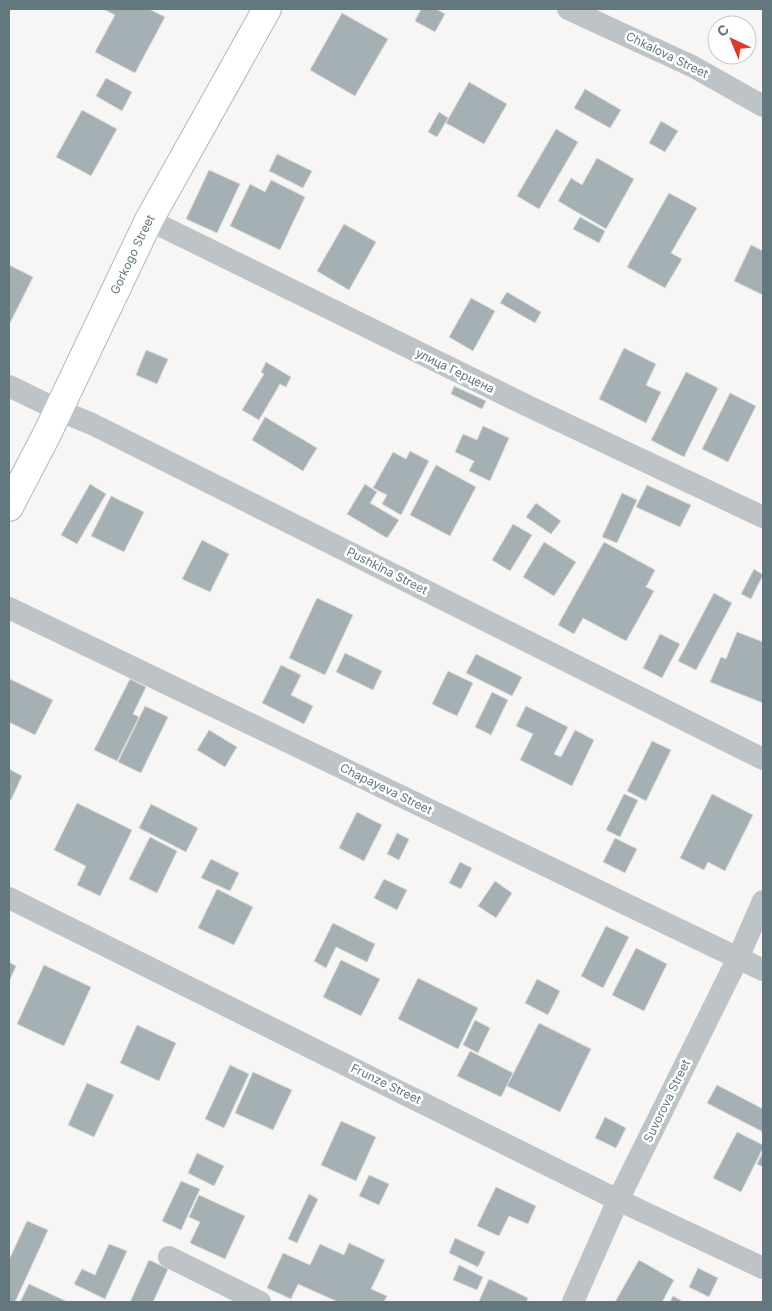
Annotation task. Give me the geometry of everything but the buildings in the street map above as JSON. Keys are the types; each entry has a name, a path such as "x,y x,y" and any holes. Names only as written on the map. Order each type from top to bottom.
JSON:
{"main road":[{"name":"Gorkogo Street","path":"9,507 58,410 149,220 267,9"}],"street":[{"name":"Chkalova Street","path":"568,9 692,66 763,106"},
{"name":"улица Герцена","path":"149,220 530,407 763,517"},
{"name":"Pushkina Street","path":"9,386 92,424 763,759"},
{"name":"Chapayeva Street","path":"9,608 763,970"},
{"name":"Frunze Street","path":"9,898 618,1200 763,1268"},
{"name":"Suvorova Street","path":"573,1302 618,1200 738,958 763,901"},
{"path":"169,1258 260,1302"}]}
